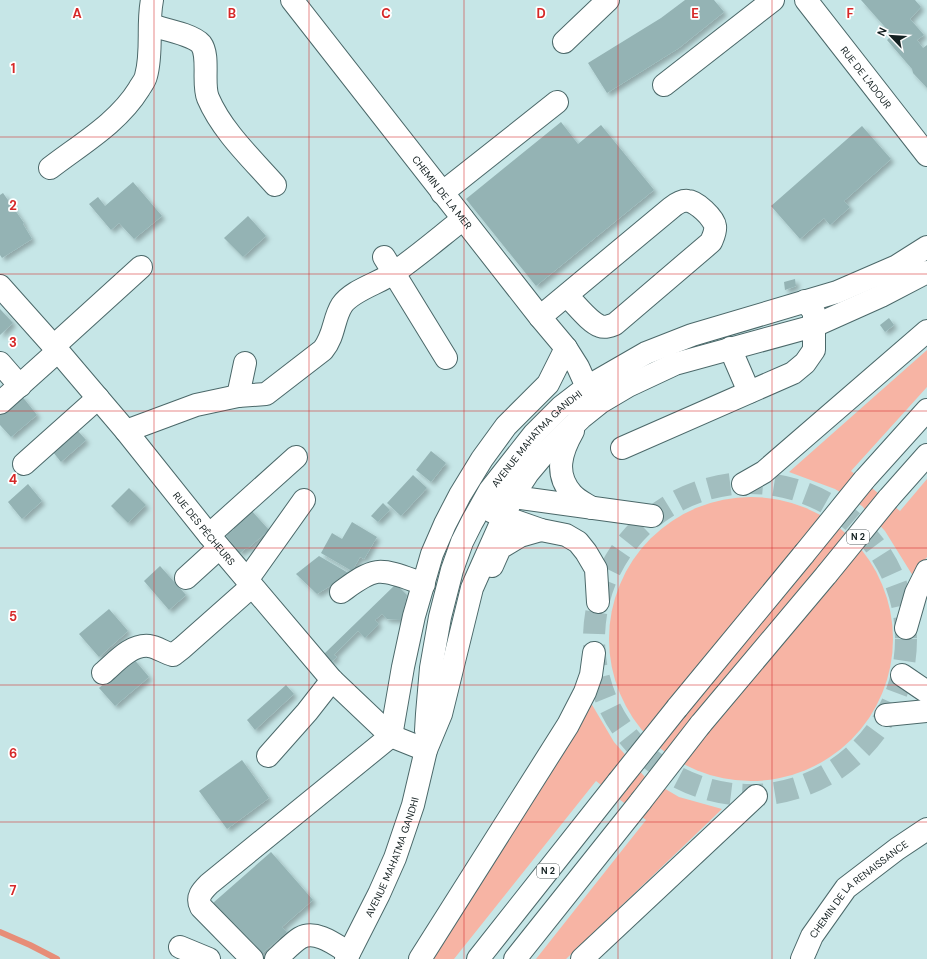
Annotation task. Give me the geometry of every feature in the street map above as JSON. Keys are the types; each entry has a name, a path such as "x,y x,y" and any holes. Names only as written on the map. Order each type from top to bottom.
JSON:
{"main road":[{"path":"50,168 116,118 132,100 146,77 150,54 150,12 152,0"},
{"name":"CHEMIN DE LA MER","path":"292,0 442,193 566,348 578,367 587,387"},
{"path":"564,42 608,0"},
{"path":"664,86 773,0"},
{"name":"RUE DE L'ADOUR","path":"806,0 927,155"},
{"path":"150,25 192,38 201,44 204,53 207,97 210,103 220,122 275,185"},
{"path":"442,193 558,102"},
{"path":"540,317 671,208 681,202 690,200 701,207 713,220 716,227 711,242 615,324 608,327 600,326 592,321 567,296"},
{"path":"126,431 196,405 238,396 266,394 323,350 330,341 342,304 389,265 463,219"},
{"name":"AVENUE MAHATMA GANDHI","path":"426,750 430,683 440,617 452,570 466,534 485,498 534,434 561,407 587,387 646,353 692,335 811,313 837,292 897,266 927,247"},
{"name":"AVENUE MAHATMA GANDHI","path":"851,309 889,282 927,259"},
{"path":"389,265 446,358"},
{"path":"0,403 20,386 141,267"},
{"name":"AVENUE MAHATMA GANDHI","path":"348,956 380,894 396,858 413,805 426,750 441,714 472,588 513,496 528,473 544,454 581,418 601,402 628,386 675,364 730,348 731,340 736,334 792,316 851,309 881,296 927,272"},
{"name":"RUE DES PÊCHEURS","path":"0,286 126,431 214,542 332,680 391,736 426,750"},
{"path":"622,448 793,373 805,363 814,350 811,313"},
{"path":"743,484 764,472 927,331"},
{"path":"252,959 201,907 198,902 200,893 209,884 391,736 403,667 414,616 432,554 445,524 460,495 482,459 506,426 548,384 566,348"},
{"path":"730,348 749,392"},
{"path":"0,363 20,386"},
{"path":"238,396 245,363"},
{"path":"553,446 558,425 570,413 586,402 587,387"},
{"path":"24,464 98,398"},
{"path":"534,398 561,407"},
{"name":"N 2","path":"478,959 677,708 864,480 927,410"},
{"path":"581,418 563,452 561,469 564,482 573,495 593,509"},
{"name":"N 2","path":"515,959 700,725 888,499 927,455"},
{"path":"186,578 214,542 296,457"},
{"path":"485,498 513,496 593,509 652,516"},
{"path":"485,498 504,517 541,530 566,535 578,542 596,569 598,602"},
{"path":"103,673 132,650 141,646 151,646 173,655 182,648 249,583 304,500"},
{"path":"466,612 477,599 500,548 520,536 541,530"},
{"path":"906,628 916,593 927,571"},
{"path":"341,592 367,575 377,572 388,573 424,584"},
{"path":"420,959 568,725 585,692 591,675 594,653"},
{"path":"902,675 927,692"},
{"path":"268,756 307,712 332,680"},
{"path":"886,715 927,711"},
{"path":"582,959 756,796"},
{"name":"CHEMIN DE LA RENAISSANCE","path":"802,959 812,936 846,888 897,849 927,829"},
{"path":"276,959 300,938 310,935 332,942 348,956"},
{"path":"180,947 209,959"}],"shaded area":[{"path":"927,350 927,387 851,471 900,511 927,479 927,557 913,576 885,531 862,506 835,489 789,472"},
{"path":"751,497 792,503 818,514 841,529 861,549 876,572 887,598 893,639 887,680 876,706 861,729 841,749 818,764 792,775 751,781 710,775 684,764 661,749 641,729 626,706 615,680 609,639 615,598 626,572 641,549 661,529 684,514 710,503"},
{"path":"591,703 614,742 645,777 679,797 722,809 566,959 536,959 646,820 596,781 454,959 433,959"}],"building":[{"path":"685,0 714,0 724,12 679,48 607,93 588,63 661,18"},
{"path":"861,0 915,0 921,7 910,19 924,35 917,40 923,48 927,45 927,88 887,40 892,35"},
{"path":"561,122 578,144 601,125 654,190 536,286 466,199"},
{"path":"862,126 891,159 844,201 850,207 830,225 824,218 800,239 771,206"},
{"path":"133,182 162,216 134,239 119,223 111,230 89,204 98,197 105,206"},
{"path":"3,193 24,223 23,224 32,239 2,258 0,255 0,195"},
{"path":"248,216 266,236 243,257 224,238"},
{"path":"795,279 796,286 785,290 784,282"},
{"path":"0,309 13,323 0,335"},
{"path":"889,318 894,325 885,332 880,325"},
{"path":"21,395 37,415 11,437 0,425 0,413"},
{"path":"77,430 86,440 61,462 53,452"},
{"path":"431,451 446,463 431,482 416,470"},
{"path":"413,475 427,488 401,516 387,503"},
{"path":"28,484 42,501 22,519 8,502"},
{"path":"129,488 146,505 128,523 111,506"},
{"path":"383,503 390,510 378,522 371,516"},
{"path":"250,509 269,530 247,549 246,548 240,553 226,536 234,529 231,525"},
{"path":"352,522 377,537 364,559 360,557 352,571 321,553 332,533 342,539"},
{"path":"319,556 350,574 317,594 296,574"},
{"path":"160,566 186,595 169,610 144,581"},
{"path":"396,584 407,595 401,620 387,619 382,614 375,620 379,624 365,638 358,631 334,655 337,657 331,662 324,654"},
{"path":"109,609 128,631 99,657 79,634"},
{"path":"133,658 149,677 115,706 99,688"},
{"path":"286,685 294,694 255,730 247,720"},
{"path":"242,760 269,798 227,829 199,791"},
{"path":"271,852 313,900 282,927 287,932 259,956 213,903"}],"waterway":[{"path":"0,932 57,959"}],"tunnel":[{"path":"750,483 780,486 824,501 849,518 871,540 888,565 894,579 903,609 906,639 903,669 888,713 871,738 849,760 824,777 810,783 780,792 750,795 720,792 676,777 651,760 629,738 612,713 606,699 597,669 594,639 597,609 612,565 629,540 651,518 676,501 690,495 720,486 750,483"}]}
